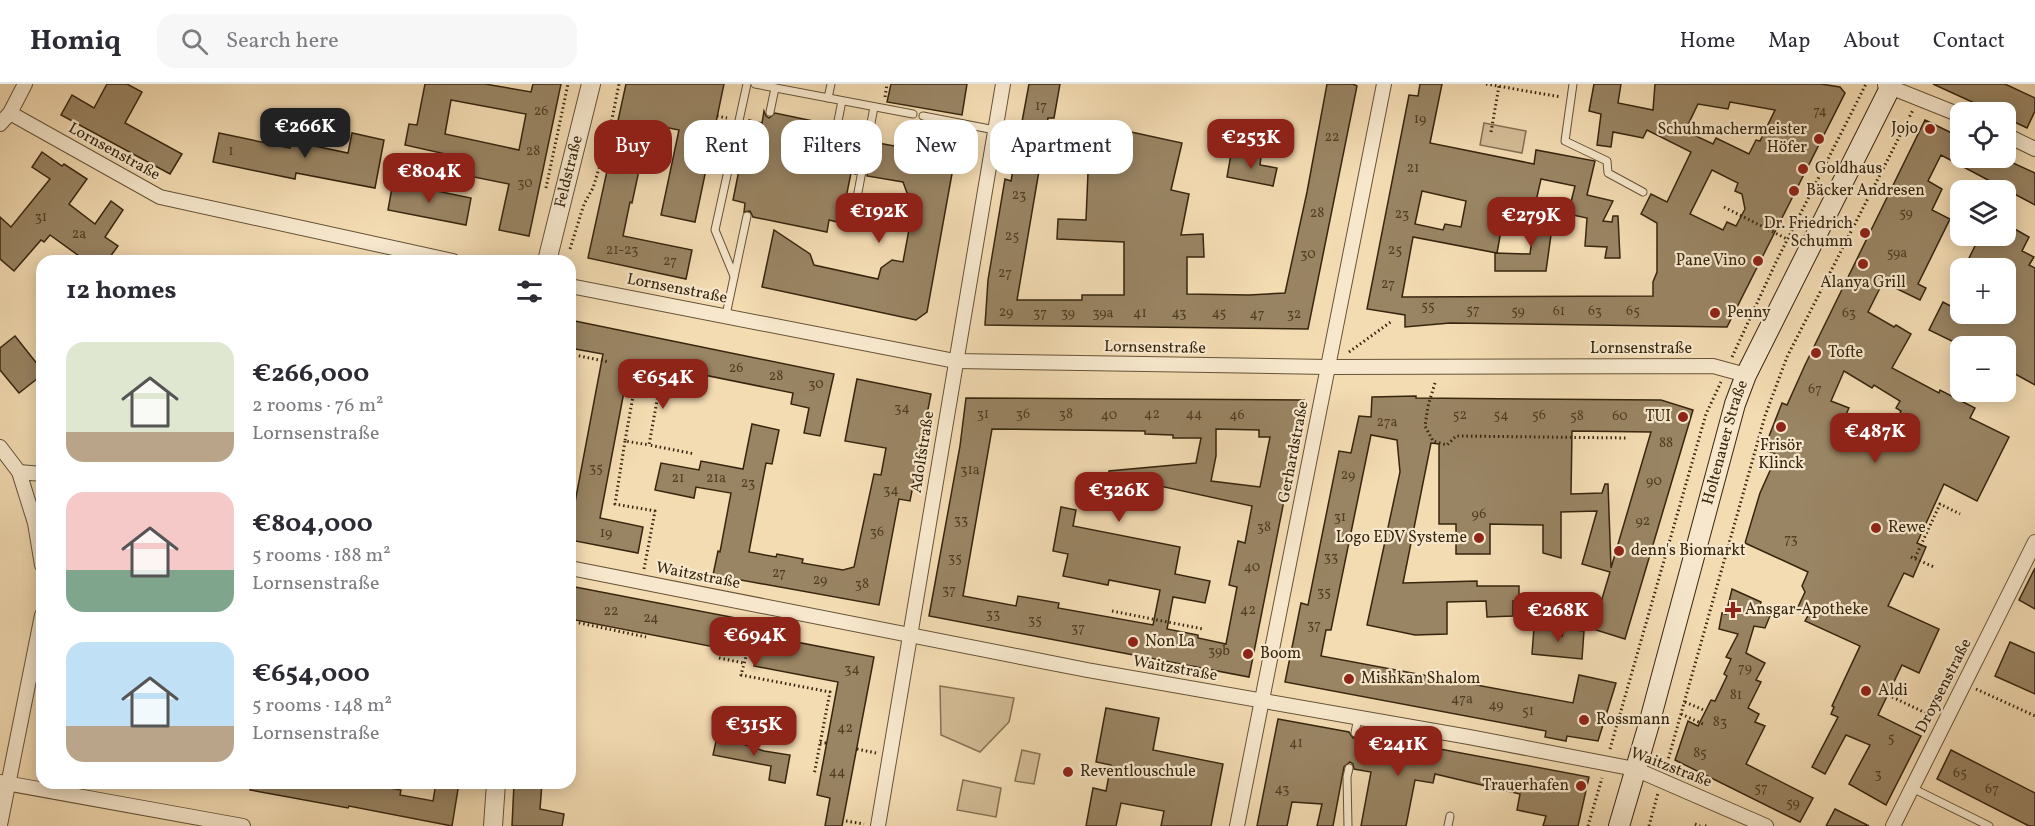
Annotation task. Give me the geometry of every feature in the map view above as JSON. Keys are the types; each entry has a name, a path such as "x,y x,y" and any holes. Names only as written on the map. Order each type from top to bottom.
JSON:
{"main road":[{"name":"Holtenauer Straße","path":"1619,826 1735,404 1746,375 1889,85"}],"street":[{"path":"0,124 10,113 26,84"},
{"name":"Feldstraße","path":"548,255 591,84"},
{"name":"Adolfstraße","path":"997,120 1003,84"},
{"name":"Gerhardstraße","path":"1237,826 1384,84"},
{"path":"1889,85 1950,112"},
{"name":"Lornsenstraße","path":"10,113 160,196 426,255"},
{"path":"2016,140 2035,149"},
{"name":"Adolfstraße","path":"872,825 909,635 990,158"},
{"name":"Lornsenstraße","path":"576,286 955,361 1328,367 1713,366 1746,375"},
{"path":"0,447 19,472 36,529"},
{"path":"19,472 36,473"},
{"name":"Droysenstraße","path":"1893,826 1964,683 2030,564 2035,542"},
{"name":"Waitzstraße","path":"576,569 1087,670 1358,717 1635,769 1766,826"},
{"path":"0,825 4,783 36,642"},
{"path":"4,783 36,789"},
{"path":"37,789 243,826"},
{"path":"493,826 496,789"}],"lane":[{"path":"734,276 715,230 747,84"},
{"path":"755,84 913,114"},
{"path":"828,98 831,84"},
{"path":"1573,84 1565,141 1607,161 1608,173 1643,192"},
{"path":"770,112 776,88"},
{"path":"838,120 842,101"},
{"path":"853,219 874,107"},
{"path":"923,116 990,128"},
{"path":"726,315 747,216"},
{"path":"1355,733 1358,717"},
{"path":"1348,826 1347,777 1349,768"},
{"path":"1912,788 1989,826"},
{"path":"1448,826 1450,816"}],"path":[{"path":"566,254 584,204 593,188 608,139 619,84"},
{"path":"1486,84 1570,99"},
{"path":"1491,132 1499,86"},
{"path":"1649,826 1762,427 1787,357 1919,98"},
{"path":"1724,207 1787,239"},
{"path":"1328,367 1392,321"},
{"path":"576,355 609,362"},
{"path":"621,364 662,373 649,445"},
{"path":"1439,366 1425,426 1433,441 1447,445 1456,436 1628,438"},
{"path":"638,368 615,504 655,511 642,582"},
{"path":"626,441 695,454"},
{"path":"1935,567 1913,557 1940,504 1960,514"},
{"path":"1112,611 1203,629"},
{"path":"576,622 646,637"},
{"path":"747,653 741,675 830,692 814,775"},
{"path":"719,658 744,663"},
{"path":"1964,683 2035,716"},
{"path":"1888,695 1944,722"},
{"path":"1685,702 1706,711"},
{"path":"1681,714 1703,724"},
{"path":"820,743 826,744"},
{"path":"846,821 872,825"},
{"path":"1695,824 1700,826"}],"shaded area":[{"path":"1484,123 1526,131 1522,153 1480,145"},
{"path":"940,686 1014,698 1009,722 980,752 941,735"},
{"path":"1022,750 1040,754 1034,784 1015,781"},
{"path":"963,780 1001,788 996,817 957,810"}],"building":[{"path":"107,84 127,84 142,92 125,123 182,154 170,174 61,115 72,95 94,108"},
{"path":"425,84 485,84 531,92 533,84 561,84 529,236 499,230 509,184 464,175 468,159 405,145 409,124 417,125","holes":["451,100 526,114 519,150 445,134"]},
{"path":"626,84 724,84 716,120 684,120 684,174 705,174 695,222 661,215 670,174 672,174 679,130 672,129 672,120 618,120"},
{"path":"891,84 967,84 962,115 887,102"},
{"path":"1029,84 1060,84 1054,118 1022,120"},
{"path":"1327,84 1357,86 1308,329 985,325 988,280 1005,179 1011,181 1012,174 1038,174 1017,300 1082,300 1082,295 1124,295 1124,242 1057,239 1058,219 1086,220 1088,174 1133,174 1133,132 1182,143 1171,190 1189,194 1181,235 1203,234 1204,257 1187,257 1187,294 1285,293"},
{"path":"1420,84 1442,84 1430,143 1534,164 1536,150 1595,161 1587,195 1613,201 1603,221 1612,222 1613,216 1618,216 1620,258 1605,258 1607,247 1585,246 1587,218 1568,214 1575,186 1541,179 1532,219 1504,214 1497,253 1413,237 1402,297 1653,296 1653,282 1657,272 1657,223 1641,214 1651,194 1667,202 1691,152 1647,130 1643,138 1613,132 1611,147 1597,145 1601,114 1589,111 1594,84 1621,84 1618,103 1653,110 1655,84 1821,84 1840,87 1845,93 1727,327 1450,323 1405,327 1405,315 1367,309 1409,95 1418,96","holes":["1730,102 1775,110 1760,141 1756,140 1749,154 1716,138 1713,144 1685,131 1698,104 1728,109","1712,170 1738,183 1735,191 1742,194 1745,209 1736,226 1727,222 1723,230 1690,214","1422,191 1466,201 1461,227 1445,224 1443,230 1415,224"]},
{"path":"1933,84 2005,84 2035,98 2035,111 2027,128 2016,123 2016,102 1972,102"},
{"path":"764,111 769,118 775,113 808,120 781,120 781,174 851,174 841,223 829,220 827,232 753,217 750,211 744,212 745,203 733,200 738,174 769,174 769,120 762,120"},
{"path":"1925,120 1950,132 1950,160 1941,155 1928,181 1942,189 1932,210 1950,219 1918,284 1926,288 1920,300 1883,282 1868,312 1911,334 1892,368 1939,393 1940,390 1950,395 1950,402 1963,402 1975,408 1970,418 2009,437 1977,501 1944,484 1917,543 1926,547 1913,577 1904,573 1888,606 1939,629 1919,673 1902,665 1878,715 1921,736 1886,805 1849,784 1870,745 1846,735 1825,774 1812,767 1838,717 1831,714 1834,707 1832,706 1860,646 1805,621 1809,614 1797,609 1805,592 1802,586 1808,572 1745,543 1760,493 1777,455 1764,449 1782,403 1787,405","holes":["1844,371 1872,388 1874,385 1900,401 1896,408 1901,411 1881,451 1839,430 1849,408 1831,401"]},
{"path":"219,133 290,148 291,141 348,153 352,133 384,140 375,188 296,173 295,179 213,162"},
{"path":"882,144 894,146 894,174 952,174 927,312 916,320 762,287 774,230 810,254 814,265 878,279 881,268 892,260 903,262 915,197 907,193 903,182 867,176 867,174 882,174"},
{"path":"42,152 87,179 69,204 95,224 111,201 123,210 105,237 118,246 111,255 78,255 50,235 44,242 41,240 14,271 0,259 0,217 11,227 50,179 32,167"},
{"path":"1231,154 1261,157 1260,165 1277,168 1273,186 1227,177"},
{"path":"2016,164 2035,173 2035,205 2016,195 2016,180 1988,180 1965,168 2016,168"},
{"path":"606,174 638,174 623,236 692,250 686,279 588,258"},
{"path":"393,182 471,198 466,225 388,210"},
{"path":"1536,209 1554,213 1546,271 1495,271 1495,253 1530,254"},
{"path":"2016,230 2029,237 2022,251 2034,257 2029,265 2035,268 2035,385 2016,375 2016,336 1950,336 1950,340 1929,330 1943,302 1950,306 1950,324 2016,324 2016,258 1969,258 1975,246 2016,246"},
{"path":"576,321 834,374 820,436 804,433 809,408 791,404 793,393 630,360 600,518 643,527 638,553 576,541 576,497 603,354 576,349"},
{"path":"15,336 36,362 36,380 19,393 0,370 0,348"},
{"path":"857,379 931,394 910,501 899,499 879,605 713,575 718,551 720,552 731,493 696,487 694,498 655,490 661,463 699,470 701,461 743,469 752,424 779,430 772,464 766,463 749,552 776,557 777,554 803,559 802,563 843,570 854,567 874,474 881,475 886,448 845,441"},
{"path":"1372,397 1661,400 1693,410 1625,639 1593,629 1610,572 1582,564 1597,511 1561,512 1561,558 1543,553 1543,525 1490,524 1490,554 1456,554 1456,524 1439,524 1439,444 1431,443 1403,583 1477,581 1477,586 1519,586 1519,600 1513,601 1513,616 1487,617 1486,601 1447,602 1447,634 1415,635 1367,625 1400,472 1397,440 1371,435 1331,630 1326,630 1321,656 1573,703 1579,675 1616,683 1598,741 1567,736 1566,741 1545,737 1546,731 1285,682 1301,603 1308,605 1339,451 1351,453 1359,416 1371,417","holes":["1572,431 1651,432 1611,568 1608,484 1605,484 1602,493 1571,494"]},
{"path":"966,398 1304,400 1249,677 929,616 960,446","holes":["992,429 1145,431 1145,434 1173,435 1173,438 1201,438 1196,463 1109,471 1109,475 1252,506 1245,543 1238,541 1229,585 1237,587 1226,644 1198,638 1198,635 1167,629 1173,597 1205,603 1210,581 1175,574 1180,547 1073,526 1076,510 1061,507 1053,551 1068,554 1063,576 1108,585 1109,580 1160,590 1153,625 1058,608 1059,603 1018,596 1016,606 963,596","1216,429 1259,430 1259,437 1270,437 1260,487 1211,481 1216,456"]},
{"path":"2035,568 2035,609 2019,600"},
{"path":"576,587 762,623 760,635 874,657 842,826 825,826 830,798 817,795 838,682 754,666 756,655 576,620"},
{"path":"1732,589 1761,602 1760,606 1772,611 1765,628 1754,626 1746,653 1765,663 1756,680 1761,682 1748,708 1759,714 1755,722 1765,726 1746,764 1813,798 1800,822 1675,760 1688,721 1698,726 1711,700 1715,701 1727,676 1724,674 1731,659 1726,657 1738,634 1719,629 1722,613 1726,614"},
{"path":"1534,627 1561,629 1562,637 1564,629 1584,631 1582,659 1532,654"},
{"path":"2010,642 2035,653 2035,694 1995,676"},
{"path":"1106,708 1159,718 1153,750 1223,764 1211,826 1161,826 1164,811 1121,803 1116,826 1086,826 1093,788 1106,791 1111,765 1096,762"},
{"path":"1278,719 1349,732 1353,738 1357,738 1360,734 1589,777 1578,826 1543,826 1546,816 1517,810 1520,794 1435,774 1433,783 1415,780 1406,826 1361,826 1371,772 1354,769 1350,762 1344,767 1333,826 1317,826 1322,804 1292,802 1287,826 1257,826"},
{"path":"717,737 764,751 790,755 785,783 769,780 771,766 713,755"},
{"path":"1951,750 2035,793 2035,826 2029,826 1937,779"},
{"path":"396,789 401,790 400,795 433,801 435,789 458,789 452,826 250,790"},
{"path":"514,789 542,789 540,809 564,814 562,826 512,826"},
{"path":"1835,809 1869,826 1826,826"}],"place":[{"name":"Jojo","path":"1930,129"},
{"name":"Schuhmachermeister Höfer","path":"1819,139"},
{"name":"Goldhaus","path":"1803,169"},
{"name":"Bäcker Andresen","path":"1794,191"},
{"name":"Dr. Friedrich Schumm","path":"1865,233"},
{"name":"Pane Vino","path":"1758,261"},
{"name":"Alanya Grill","path":"1863,264"},
{"name":"Penny","path":"1715,313"},
{"name":"Tofte","path":"1816,353"},
{"name":"TUI","path":"1683,417"},
{"name":"Frisör Klinck","path":"1781,427"},
{"name":"Rewe","path":"1876,528"},
{"name":"Logo EDV Systeme","path":"1479,538"},
{"name":"denn's Biomarkt","path":"1619,551"},
{"name":"Ansgar-Apotheke","path":"1733,610"},
{"name":"Non La","path":"1133,642"},
{"name":"Boom","path":"1248,654"},
{"name":"Mishkan Shalom","path":"1349,679"},
{"name":"Aldi","path":"1866,691"},
{"name":"Rossmann","path":"1584,720"},
{"name":"Reventlouschule","path":"1068,772"},
{"name":"Trauerhafen","path":"1581,786"}]}
